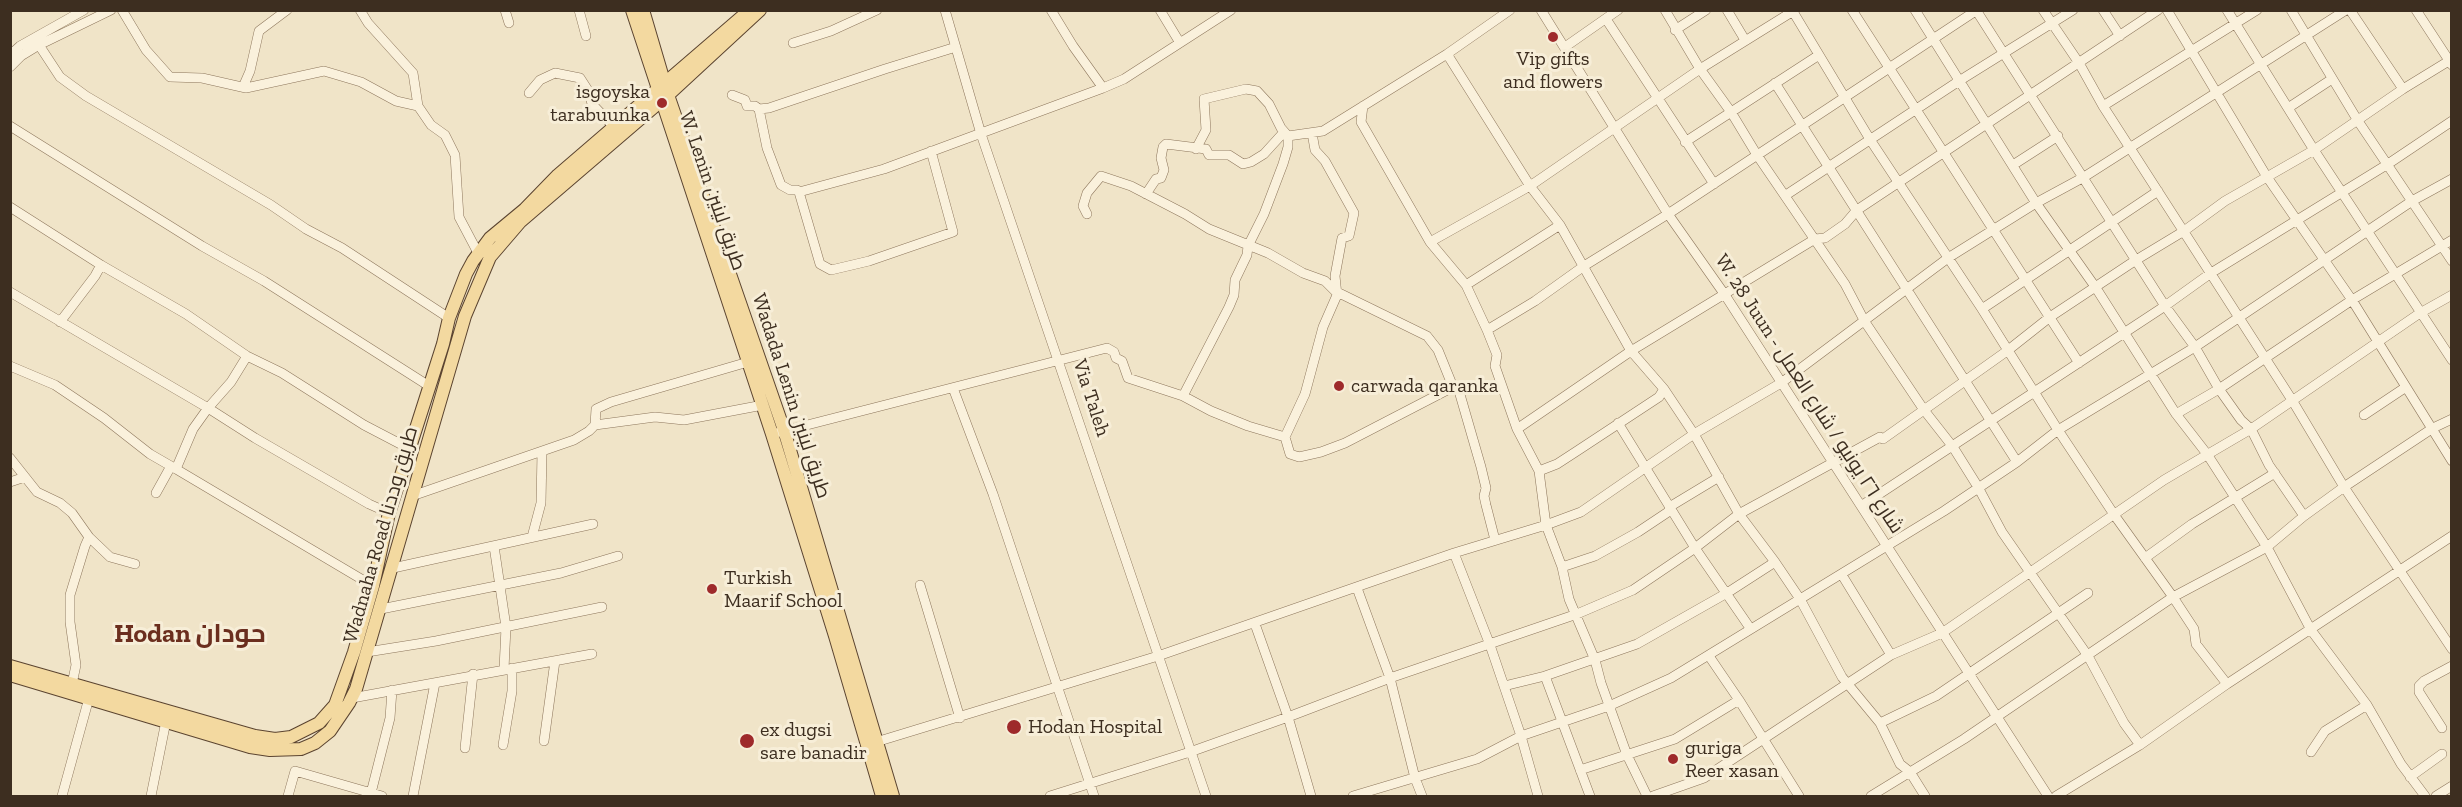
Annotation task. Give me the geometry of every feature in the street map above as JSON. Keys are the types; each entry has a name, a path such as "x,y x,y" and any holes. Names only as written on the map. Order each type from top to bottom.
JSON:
{"main road":[{"path":"632,10 663,93 718,43 760,10"},
{"name":"Wadada Lenin طريق لينين","path":"643,10 663,93 778,432 893,796"},
{"path":"718,43 749,10"},
{"name":"Wadnaha Road طريق وددنا","path":"10,666 255,736 275,739 300,735 319,723 335,705 354,652 373,586 389,513 449,318 466,274 490,238 614,127 663,93"},
{"name":"Wadnaha Road طريق وددنا","path":"10,675 250,747 284,751 308,746 330,731 352,698 381,609 465,316 490,256 520,222 663,93"},
{"name":"W. Lenin طريق لينين","path":"702,204 747,362 763,405 778,432 882,796"}],"street":[{"path":"10,55 30,40 84,10"},
{"path":"10,67 21,56 39,45 111,10"},
{"path":"122,10 146,50 170,77 202,78 243,87 294,79 324,71 361,82 396,100 418,106"},
{"path":"243,87 250,71 259,31 287,10"},
{"path":"360,10 368,23 413,73 418,106 431,125 445,135 454,154 459,217 478,253"},
{"path":"505,10 509,23"},
{"path":"579,10 586,36"},
{"path":"793,43 831,31 877,10"},
{"name":"Via Taleh","path":"945,10 981,134 1206,796"},
{"path":"1051,10 1103,88"},
{"path":"1160,10 1180,43"},
{"path":"759,109 767,148 781,185 799,192 884,169 1103,88 1124,79 1231,10"},
{"path":"1146,194 1156,179 1161,178 1164,171 1161,158 1163,147 1172,144 1206,149 1209,155 1228,155 1244,164 1251,162 1264,154 1286,134 1323,131 1447,54 1510,10"},
{"name":"W. 28 Juun - شارع ٢٦ يونيو / شارع العمل","path":"1541,10 1613,129 1668,214 1725,295 2048,796"},
{"path":"1565,47 1618,10"},
{"path":"1665,10 1700,69 1845,284 1865,322 1924,410 1953,447 2002,532 2088,656 2124,723 2140,745"},
{"path":"1675,30 1706,10"},
{"path":"1727,10 1745,40"},
{"path":"1852,10 2079,363"},
{"path":"1915,10 2036,203 2096,288 2176,414 2206,454 2267,547 2311,630 2367,705 2410,777 2425,796"},
{"path":"2043,10 2079,63 2103,105 2292,400 2344,487 2451,649"},
{"path":"1786,195 1959,81 2054,24 2073,10"},
{"path":"2103,10 2120,36"},
{"path":"1517,429 1631,351 1815,239 1825,238 1845,224 1857,210 2158,10"},
{"path":"2167,10 2267,177 2379,341 2451,461"},
{"path":"2227,10 2314,150 2451,360"},
{"path":"2103,105 2257,10"},
{"path":"2291,10 2358,121 2451,261"},
{"path":"876,742 1158,657 1212,636 1255,624 1454,553 1581,512 1694,434 1781,383 1948,258 2036,203 2084,177 2348,10 2403,89"},
{"path":"1050,796 1190,752 1390,678 1577,614 1633,590 1695,548 1739,514 1880,436 1883,439 2007,351 2050,317 2184,231 2225,201 2314,150 2403,89 2450,61 2416,10"},
{"path":"1430,242 1530,186 1700,69 1793,11 1871,141 1982,309 2058,430 2194,629 2196,644 2226,684"},
{"path":"1487,330 1535,301 1584,266 1668,214 1976,11 2165,306 2195,347 2219,389 2241,420 2251,429 2269,465 2304,516"},
{"path":"1606,19 1684,142 1714,184"},
{"path":"39,45 60,77 86,96 271,205 306,229 342,248 449,318"},
{"path":"732,95 745,100 747,106 755,106 759,109 783,104 956,47"},
{"path":"1447,54 1530,186 1560,225 1631,351 1664,389 1694,434 1739,514 1800,599 1848,685 1880,723 1900,764 1910,772 1924,796"},
{"path":"1684,142 1819,55"},
{"path":"529,93 540,80 555,73 580,78 592,104 614,127"},
{"path":"2288,108 2332,79"},
{"path":"1775,83 2018,462"},
{"path":"1183,396 1229,307 1234,295 1235,280 1268,204 1288,147 1286,134 1269,104 1257,91 1246,88 1204,99 1206,130 1196,149"},
{"path":"1363,106 1361,122 1430,242 1466,285 1487,330 1497,355 1495,366 1517,429 1539,471 1546,525 1562,567 1569,599 1595,660 1627,755 1647,796"},
{"path":"1861,506 2165,306 2211,273 2388,164 2451,122"},
{"path":"10,126 202,246 264,280 429,386"},
{"path":"1311,133 1315,150 1325,161 1354,213 1349,236 1342,238 1335,291 1337,295 1323,327 1305,394 1285,437 1290,454 1299,458 1345,443 1453,387"},
{"path":"2013,165 2058,136"},
{"path":"799,192 820,264 831,270 869,261 953,232 931,150"},
{"path":"1086,214 1083,206 1087,193 1101,176 1146,194 1209,229 1268,253 1303,273 1325,281 1335,291 1427,336 1438,350 1453,387 1459,391 1481,466 1486,488 1484,496 1496,540"},
{"path":"1353,796 1478,759 1521,736 1562,720 1609,706 1658,686 1709,656 1750,628 1887,547 2018,462 2058,430 2195,347 2325,262 2368,230 2451,178"},
{"path":"1982,309 2158,191"},
{"path":"10,207 101,265 178,309 247,356 282,373 364,425 410,449"},
{"path":"1466,285 1560,225"},
{"path":"2176,414 2219,389 2352,300 2451,240"},
{"path":"60,322 101,265"},
{"path":"10,292 255,438 369,504 389,513"},
{"path":"1653,796 1704,778 1891,655 1942,633 2206,454 2251,429 2420,312 2451,295"},
{"path":"778,432 1107,348 1122,361 1128,378 1183,396 1211,411 1266,433 1285,437"},
{"path":"156,493 173,468 193,429 231,382 247,356"},
{"path":"595,425 596,409 611,402 747,362"},
{"path":"10,366 55,385 104,418 150,454 373,586"},
{"path":"2364,416 2406,387"},
{"path":"954,388 993,494 1094,796"},
{"path":"1539,471 1557,464 1659,397 1664,389"},
{"path":"412,496 574,440 595,425 655,417 684,420 763,405"},
{"path":"1871,796 1998,717 2173,597 2267,547 2344,487 2451,418"},
{"path":"1618,423 1695,548 1750,628"},
{"path":"532,537 540,503 542,452"},
{"path":"10,458 37,492 51,501 60,503 72,513 89,537 110,557 135,564"},
{"path":"2145,558 2192,524 2275,473"},
{"path":"10,482 25,477"},
{"path":"1562,567 1596,556 1638,532 1668,512 1671,506 1719,477"},
{"path":"393,568 593,524"},
{"path":"72,684 76,665 70,622 70,595 89,537"},
{"path":"2056,796 2140,745 2226,684 2451,537"},
{"path":"494,546 506,627 508,669 512,691 503,745"},
{"path":"1454,553 1490,645 1521,736 1538,796"},
{"path":"381,609 499,587 561,573 618,556"},
{"path":"1504,686 1545,676 1638,644 1727,593 1775,562"},
{"path":"1842,575 1891,655"},
{"path":"920,585 960,718"},
{"path":"1357,588 1390,678 1415,778 1422,796"},
{"path":"1880,723 1936,696 2088,593"},
{"path":"367,652 436,642 602,607"},
{"path":"1255,624 1288,717 1311,796"},
{"path":"352,698 592,654"},
{"path":"1709,656 1799,796"},
{"path":"544,741 555,661"},
{"path":"2442,728 2419,692 2419,686 2451,666"},
{"path":"465,748 473,674"},
{"path":"1545,676 1590,796"},
{"path":"413,796 435,683"},
{"path":"371,793 390,718 392,690"},
{"path":"62,796 88,698"},
{"path":"1580,770 1675,739 1739,700"},
{"path":"2311,752 2325,731 2367,705"},
{"path":"151,796 166,721"},
{"path":"2410,777 2442,754"},
{"path":"288,796 295,771 382,796"},
{"path":"2436,796 2451,786"}],"place":[{"name":"Vip gifts and flowers","path":"1553,37"},
{"name":"isgoyska tarabuunka","path":"662,103"},
{"name":"carwada qaranka","path":"1339,386"},
{"name":"Turkish Maarif School","path":"712,589"},
{"name":"Hodan Hospital","path":"1014,727"},
{"name":"ex dugsi sare banadir","path":"747,741"},
{"name":"guriga Reer xasan","path":"1673,759"}],"district":[{"name":"Hodan حودان","path":"190,635"}]}
